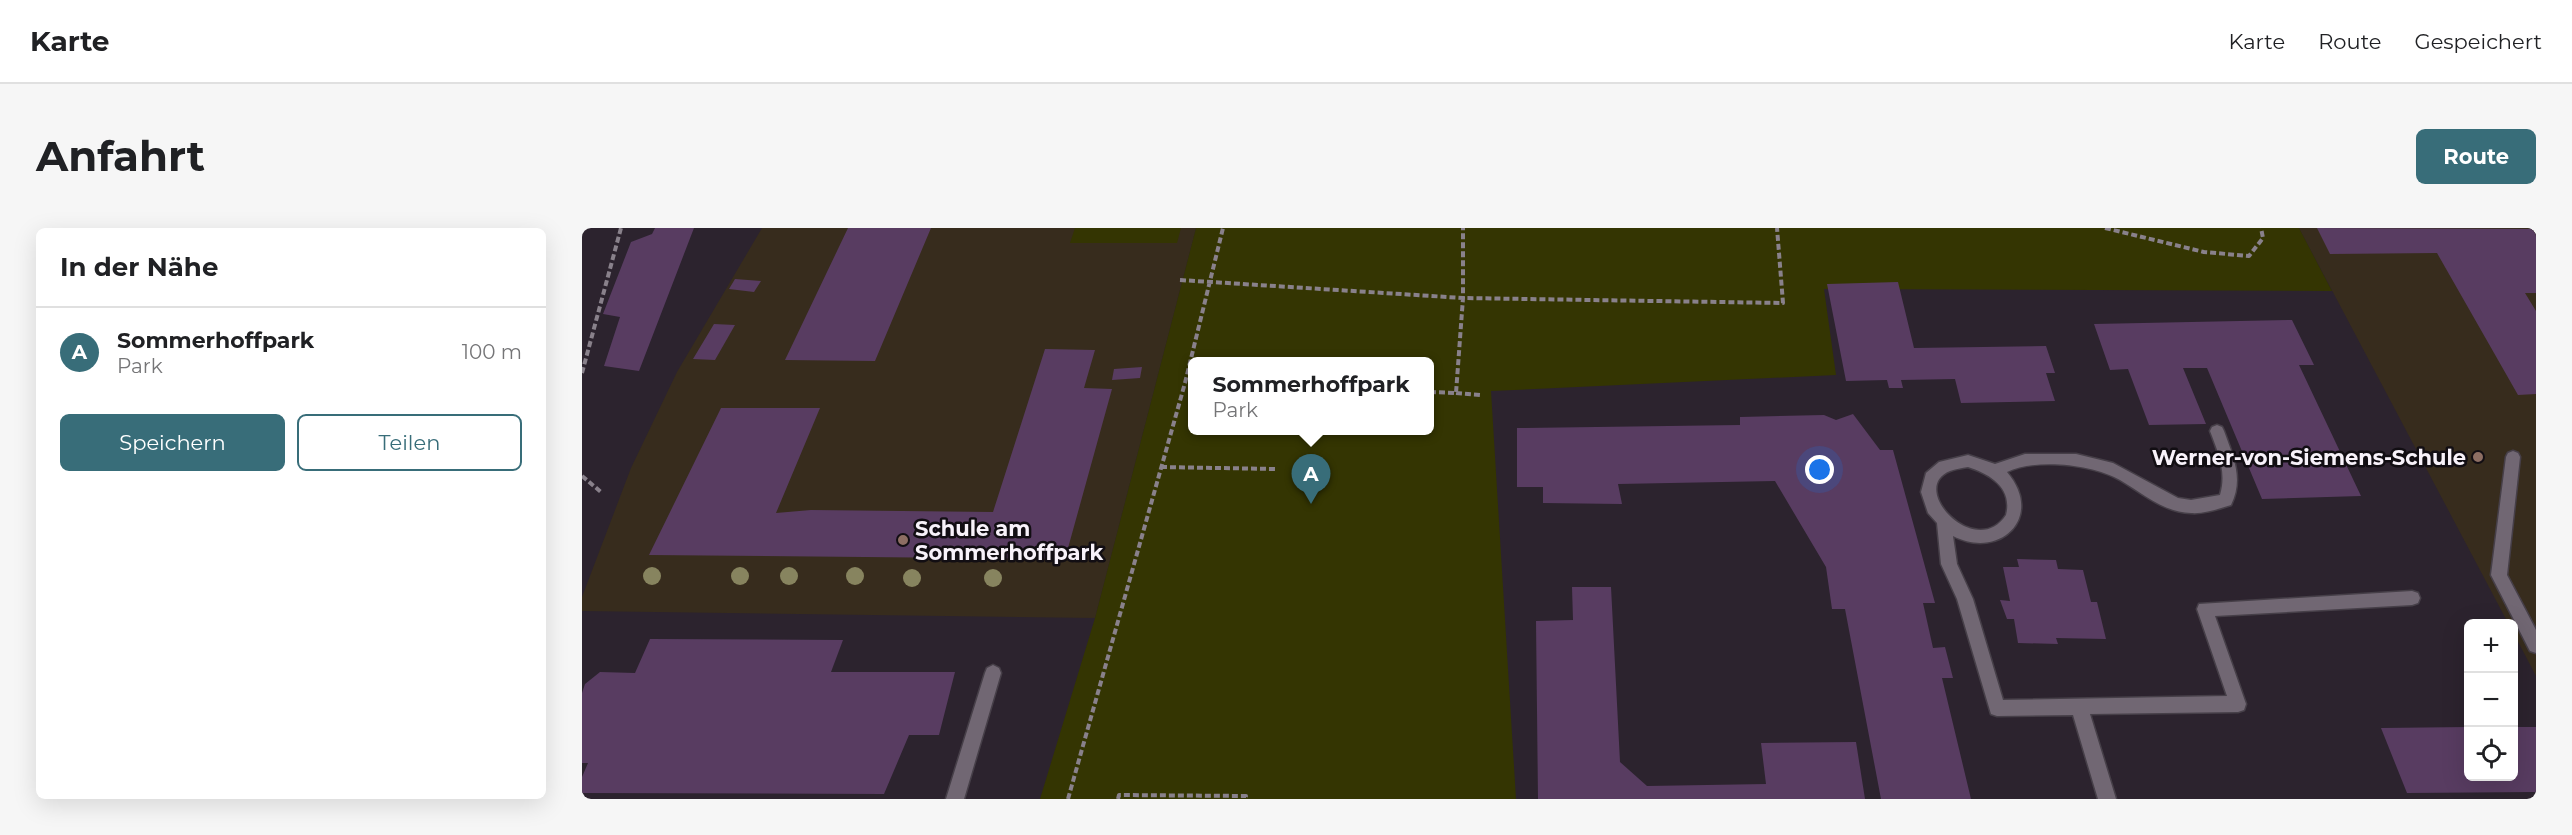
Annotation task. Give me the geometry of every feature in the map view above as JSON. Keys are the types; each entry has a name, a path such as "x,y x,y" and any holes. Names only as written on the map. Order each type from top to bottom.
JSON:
{"lane":[{"path":"1995,471 2017,462 2091,461 2122,474 2164,502 2183,508 2209,507 2226,500 2231,484 2232,472 2217,431"},
{"path":"2513,457 2499,575 2536,646"},
{"path":"1953,462 1982,465 1995,471 2013,492 2016,504 2014,515 2008,525 1985,535 1971,535 1956,531 1934,512 1928,499 1928,486 1932,475 1941,467 1953,462"},
{"path":"1944,522 1949,564 1965,599 1997,708 2238,704 2205,609 2412,598"},
{"path":"955,799 993,673"},
{"path":"2079,706 2108,799"}],"path":[{"path":"582,373 621,228"},
{"path":"1191,357 1223,228"},
{"path":"1456,393 1463,298 1463,228"},
{"path":"1180,280 1463,298 1783,303 1777,228"},
{"path":"2105,228 2204,252 2249,256 2263,238 2261,228"},
{"path":"1068,799 1188,371"},
{"path":"1434,392 1481,395"},
{"path":"1161,467 1275,469"},
{"path":"582,476 601,492"},
{"path":"1118,799 1119,795 1246,796 1245,799"}],"shaded area":[{"path":"762,228 1196,228 1095,618 582,611 582,597 631,468 677,372"},
{"path":"1075,228 1181,228 1177,243 1070,243"},
{"path":"1196,228 2299,228 2332,291 1824,289 1836,375 1491,391 1516,799 1040,799 1095,618"},
{"name":"Werner-von-Siemens-Schule","path":"2299,228 2536,228 2536,676 2518,642 2518,619 2506,619"}],"building":[{"path":"655,228 694,228 639,371 604,366 620,317 603,314 631,242 652,234"},
{"path":"848,228 931,228 875,361 785,360"},
{"path":"2317,228 2536,229 2536,293 2525,293 2536,311 2536,394 2518,395 2437,253 2330,254"},
{"path":"735,279 761,281 754,292 729,289"},
{"path":"1898,282 1914,348 2046,346 2055,373 2046,373 2055,401 1961,403 1955,379 1901,380 1903,388 1889,388 1887,380 1846,381 1827,284"},
{"path":"2292,320 2314,365 2299,365 2361,496 2262,499 2207,368 2183,368 2206,424 2149,425 2128,369 2110,370 2094,324"},
{"path":"714,324 735,325 715,360 693,359"},
{"path":"1045,349 1095,350 1084,388 1112,389 1065,559 649,555 721,408 820,408 776,513 811,510 993,512"},
{"path":"1142,367 1140,378 1112,380 1114,369"},
{"path":"1853,414 1880,450 1893,450 1935,603 1923,603 1933,648 1945,647 1953,678 1942,678 1971,799 1881,799 1845,609 1832,609 1826,567 1775,481 1618,484 1622,504 1543,503 1543,487 1517,487 1517,428 1740,425 1740,417 1824,415 1836,420"},
{"path":"2017,559 2056,560 2058,569 2083,570 2091,602 2097,602 2106,639 2056,638 2058,644 2018,643 2014,619 2007,619 2000,600 2010,601 2003,567 2019,567"},
{"path":"1572,587 1611,587 1620,762 1647,786 1766,784 1761,743 1856,742 1865,799 1538,799 1536,621 1573,620"},
{"path":"650,639 843,640 831,672 955,672 939,735 909,735 884,794 582,793 582,777 588,763 582,763 582,693 585,684 600,672 635,673"},
{"path":"2464,727 2464,781 2518,781 2518,727 2536,727 2536,792 2407,793 2381,728"}],"place":[{"name":"Werner-von-Siemens-Schule","path":"2478,457"},
{"name":"Sommerhoffpark","path":"1311,504"},
{"name":"Schule am Sommerhoffpark","path":"903,540"}]}
